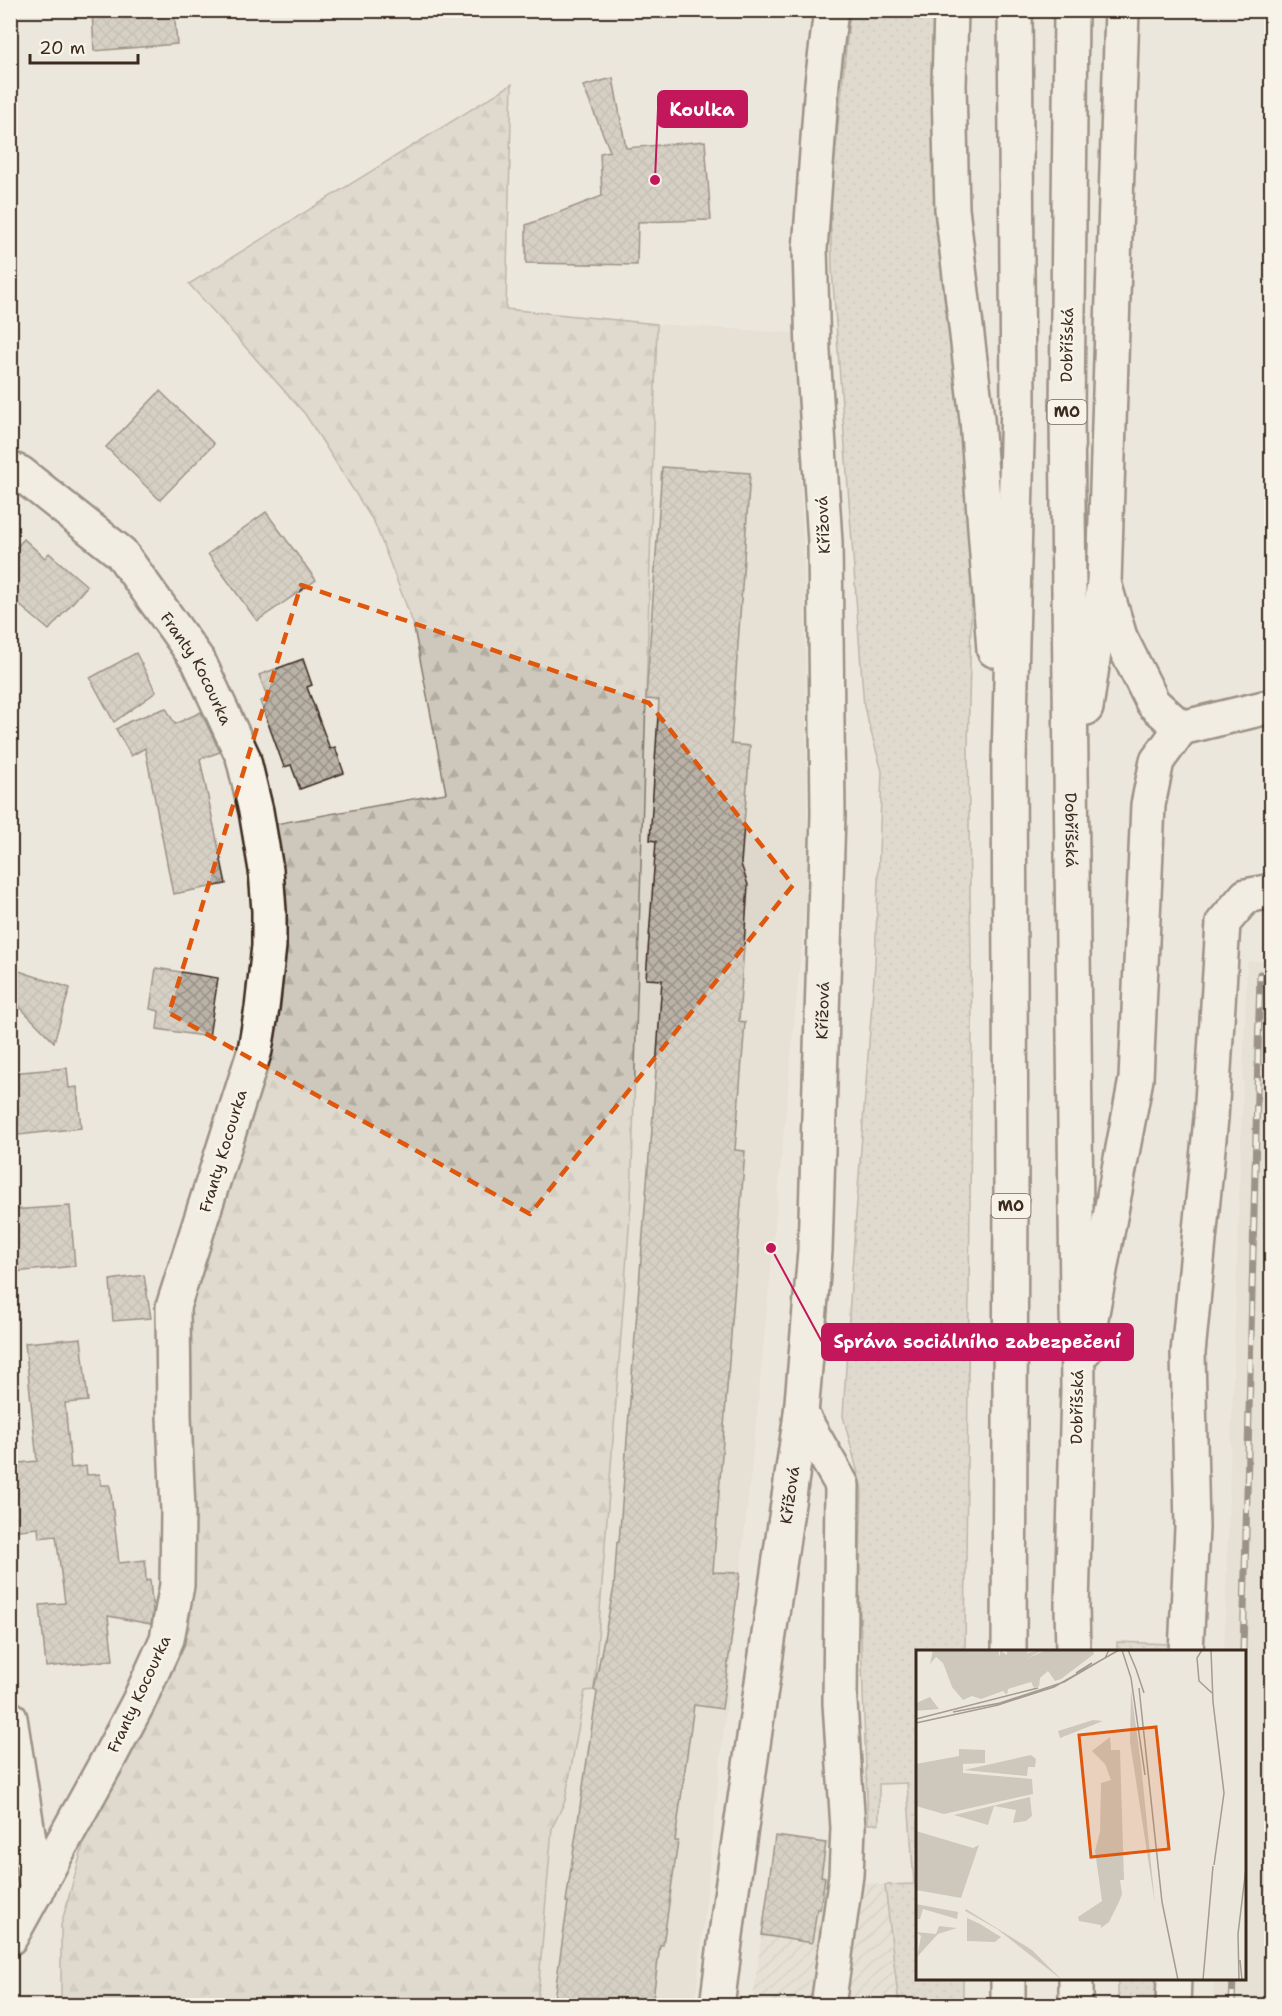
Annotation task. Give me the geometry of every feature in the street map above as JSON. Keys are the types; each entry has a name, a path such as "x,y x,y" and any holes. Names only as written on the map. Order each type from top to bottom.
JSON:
{"main road":[{"name":"Křížová","path":"717,2006 734,1872 801,1414 815,1251 828,814 825,542 813,352 810,249 822,83 831,10"},
{"path":"951,10 949,86 952,209 977,419 991,618 1009,762"},
{"name":"MO","path":"1009,1650 1011,1190 1009,762 1018,401 1015,10"},
{"name":"Dobříšská","path":"1071,10 1067,428 1078,1390 1072,1606 1073,1650"},
{"path":"1071,814 1104,583 1122,10"},
{"name":"Franty Kocourka","path":"10,469 20,473 121,553 199,662 243,757 256,811 269,911 269,946 255,1050 173,1306 173,1405 178,1511 177,1585 167,1639 138,1703 10,1938"},
{"path":"1104,583 1120,637 1153,703 1181,728"},
{"path":"1078,1390 1136,1079 1148,804 1157,761 1181,728 1272,706"},
{"path":"1186,1650 1192,1528 1188,1353 1211,1118 1223,922 1246,896 1272,891"},
{"path":"801,1414 842,1485 840,1703 847,1840 846,1875 828,2006"},
{"path":"10,1718 37,1891"},
{"path":"1008,1980 1008,2006"},
{"path":"1076,1980 1076,2006"},
{"path":"1173,2006 1174,1980"}],"highlighted area":[{"path":"301,585 649,703 793,885 530,1214 169,1013"}],"shaded area":[{"path":"657,324 794,333 804,567 808,878 758,1403 695,2005 537,2006 552,1828 565,1801 585,1691 593,1690 631,1203"},
{"path":"1247,961 1272,961 1272,2005 1213,2006 1214,1980 1246,1980 1246,1650 1224,1650"},
{"path":"775,1836 826,1843 825,1877 885,1885 899,2005 752,2006"}],"green space":[{"path":"850,11 935,11 967,432 972,579 968,749 972,1027 965,1650 916,1650 916,1980 963,1980 963,2005 899,2005 885,1885 914,1884 907,1783 879,1784 879,1824 868,1824 859,1587 862,1489 843,1416 875,963 882,771 864,707 832,269 830,202"},
{"path":"512,84 506,309 657,324 631,1203 594,1690 585,1691 565,1801 552,1828 537,2005 61,2005 61,1925 97,1795 164,1680 189,1628 194,1566 191,1303 275,1041 283,980 285,922 275,824 446,793 413,623 375,524 305,414 189,284"},
{"path":"1117,1642 1171,1644 1170,1650 1117,1650"},
{"path":"1118,1980 1156,1980 1155,2005 1118,2005"}],"building":[{"path":"92,10 174,10 177,44 94,51"},
{"path":"613,78 626,148 705,141 711,220 638,222 637,265 526,263 526,225 602,196 600,153 610,151 583,86"},
{"path":"160,391 214,444 160,500 106,447"},
{"path":"662,467 750,473 731,744 750,746 741,864 748,885 739,1021 745,1022 735,1150 745,1151 713,1572 740,1573 722,1709 694,1705 675,1841 678,1841 652,2006 553,2006 597,1692 594,1690 614,1587 651,1144 662,980 646,979 656,841 650,840 659,700 646,699"},
{"path":"266,512 316,580 257,621 208,554"},
{"path":"24,539 45,558 49,553 87,586 49,630 10,597 10,554"},
{"path":"136,653 156,692 114,722 90,678"},
{"path":"303,659 312,685 307,687 330,749 335,747 344,773 300,789 291,765 284,767 260,701 268,699 259,675"},
{"path":"166,708 175,724 201,712 220,752 200,759 226,884 173,894 145,748 131,756 116,729 130,721"},
{"path":"10,968 70,988 54,1042 10,997"},
{"path":"156,968 218,978 209,1037 157,1029 159,1011 150,1009"},
{"path":"67,1068 69,1088 77,1087 81,1128 10,1136 10,1073"},
{"path":"70,1206 75,1266 15,1272 10,1210"},
{"path":"144,1275 151,1318 113,1321 110,1280"},
{"path":"81,1338 88,1401 65,1403 71,1468 86,1466 87,1475 100,1474 101,1485 110,1485 119,1563 145,1560 146,1581 150,1580 153,1613 151,1624 108,1616 113,1660 46,1667 40,1605 65,1603 56,1536 39,1538 38,1528 10,1531 10,1464 37,1461 25,1343"},
{"path":"775,1836 826,1843 821,1876 825,1877 812,1943 762,1935"}],"railway":[{"path":"1243,1650 1260,974"},
{"path":"1232,2006 1233,1980"}],"place":[{"name":"Koulka","path":"655,180"},
{"name":"Správa sociálního zabezpečení","path":"771,1248"}]}
